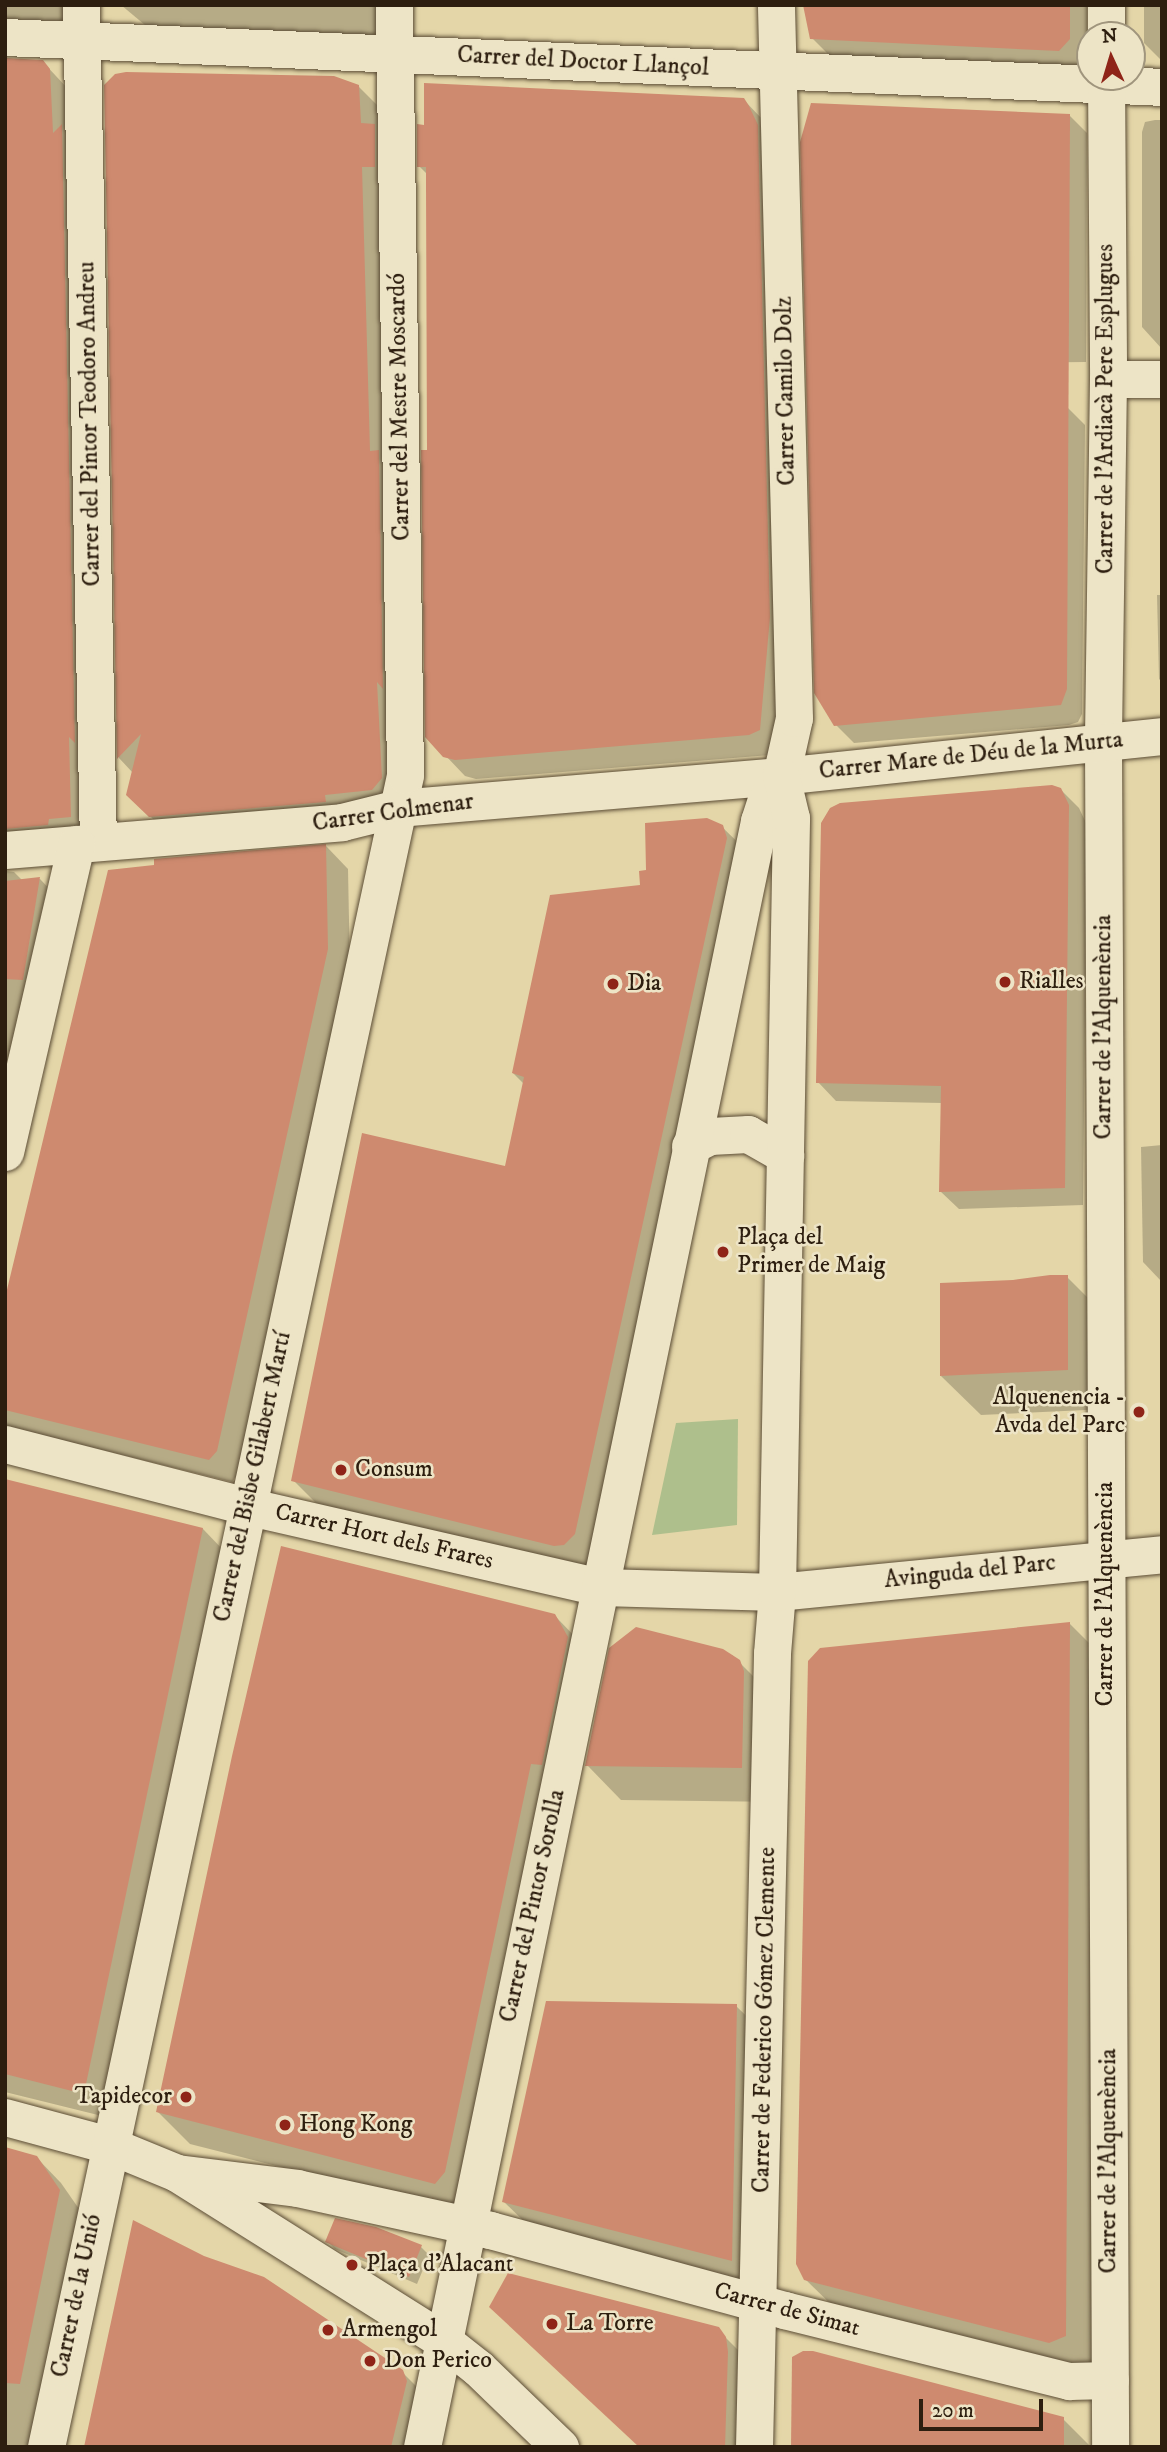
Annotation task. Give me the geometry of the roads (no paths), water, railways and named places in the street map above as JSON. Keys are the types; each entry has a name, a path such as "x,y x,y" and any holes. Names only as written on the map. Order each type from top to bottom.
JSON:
{"street":[{"name":"Carrer del Mestre Moscardó","path":"394,5 405,775 398,808"},
{"name":"Carrer Camilo Dolz","path":"776,5 794,718 781,776"},
{"name":"Carrer del Doctor Llançol","path":"5,37 82,22 395,52 778,71 1076,80"},
{"name":"Carrer del Pintor Teodoro Andreu","path":"5,1152 87,843 82,22"},
{"name":"Carrer de l'Ardiacà Pere Esplugues","path":"1103,741 1108,379 1106,91"},
{"path":"1108,379 1162,379"},
{"name":"Carrer Mare de Déu de la Murta","path":"781,776 1162,736"},
{"name":"Carrer de l'Alquenència","path":"1103,741 1110,2447"},
{"name":"Carrer Colmenar","path":"5,850 342,822 398,808 781,776"},
{"path":"781,776 791,818 778,1592 601,1587 759,821 766,800 781,776"},
{"name":"Carrer del Bisbe Gilabert Martí","path":"109,2145 398,808"},
{"path":"690,1146 710,1136 748,1134 785,1155"},
{"name":"Carrer Hort dels Frares","path":"5,1444 246,1506 601,1587"},
{"name":"Avinguda del Parc","path":"778,1592 1162,1554"},
{"name":"Carrer del Pintor Sorolla","path":"466,2226 601,1587"},
{"name":"Carrer de Federico Gómez Clemente","path":"754,2447 772,1653 778,1592"},
{"path":"5,2117 109,2145 177,2173 445,2342 478,2368 560,2447"},
{"name":"Carrer de la Unió","path":"46,2447 109,2145"},
{"path":"177,2173 297,2188 466,2226 422,2447"},
{"path":"278,2237 279,2209 297,2188"},
{"name":"Carrer de Simat","path":"466,2226 1069,2381 1110,2380"}],"place":[{"name":"Rialles","path":"1005,982"},
{"name":"Dia","path":"613,984"},
{"name":"Plaça del Primer de Maig","path":"723,1252"},
{"name":"Alquenencia - Avda del Parc","path":"1139,1412"},
{"name":"Consum","path":"341,1470"},
{"name":"Tapidecor","path":"186,2097"},
{"name":"Hong Kong","path":"285,2125"},
{"name":"Plaça d'Alacant","path":"352,2265"},
{"name":"La Torre","path":"552,2324"},
{"name":"Armengol","path":"328,2330"},
{"name":"Don Perico","path":"370,2361"}]}
